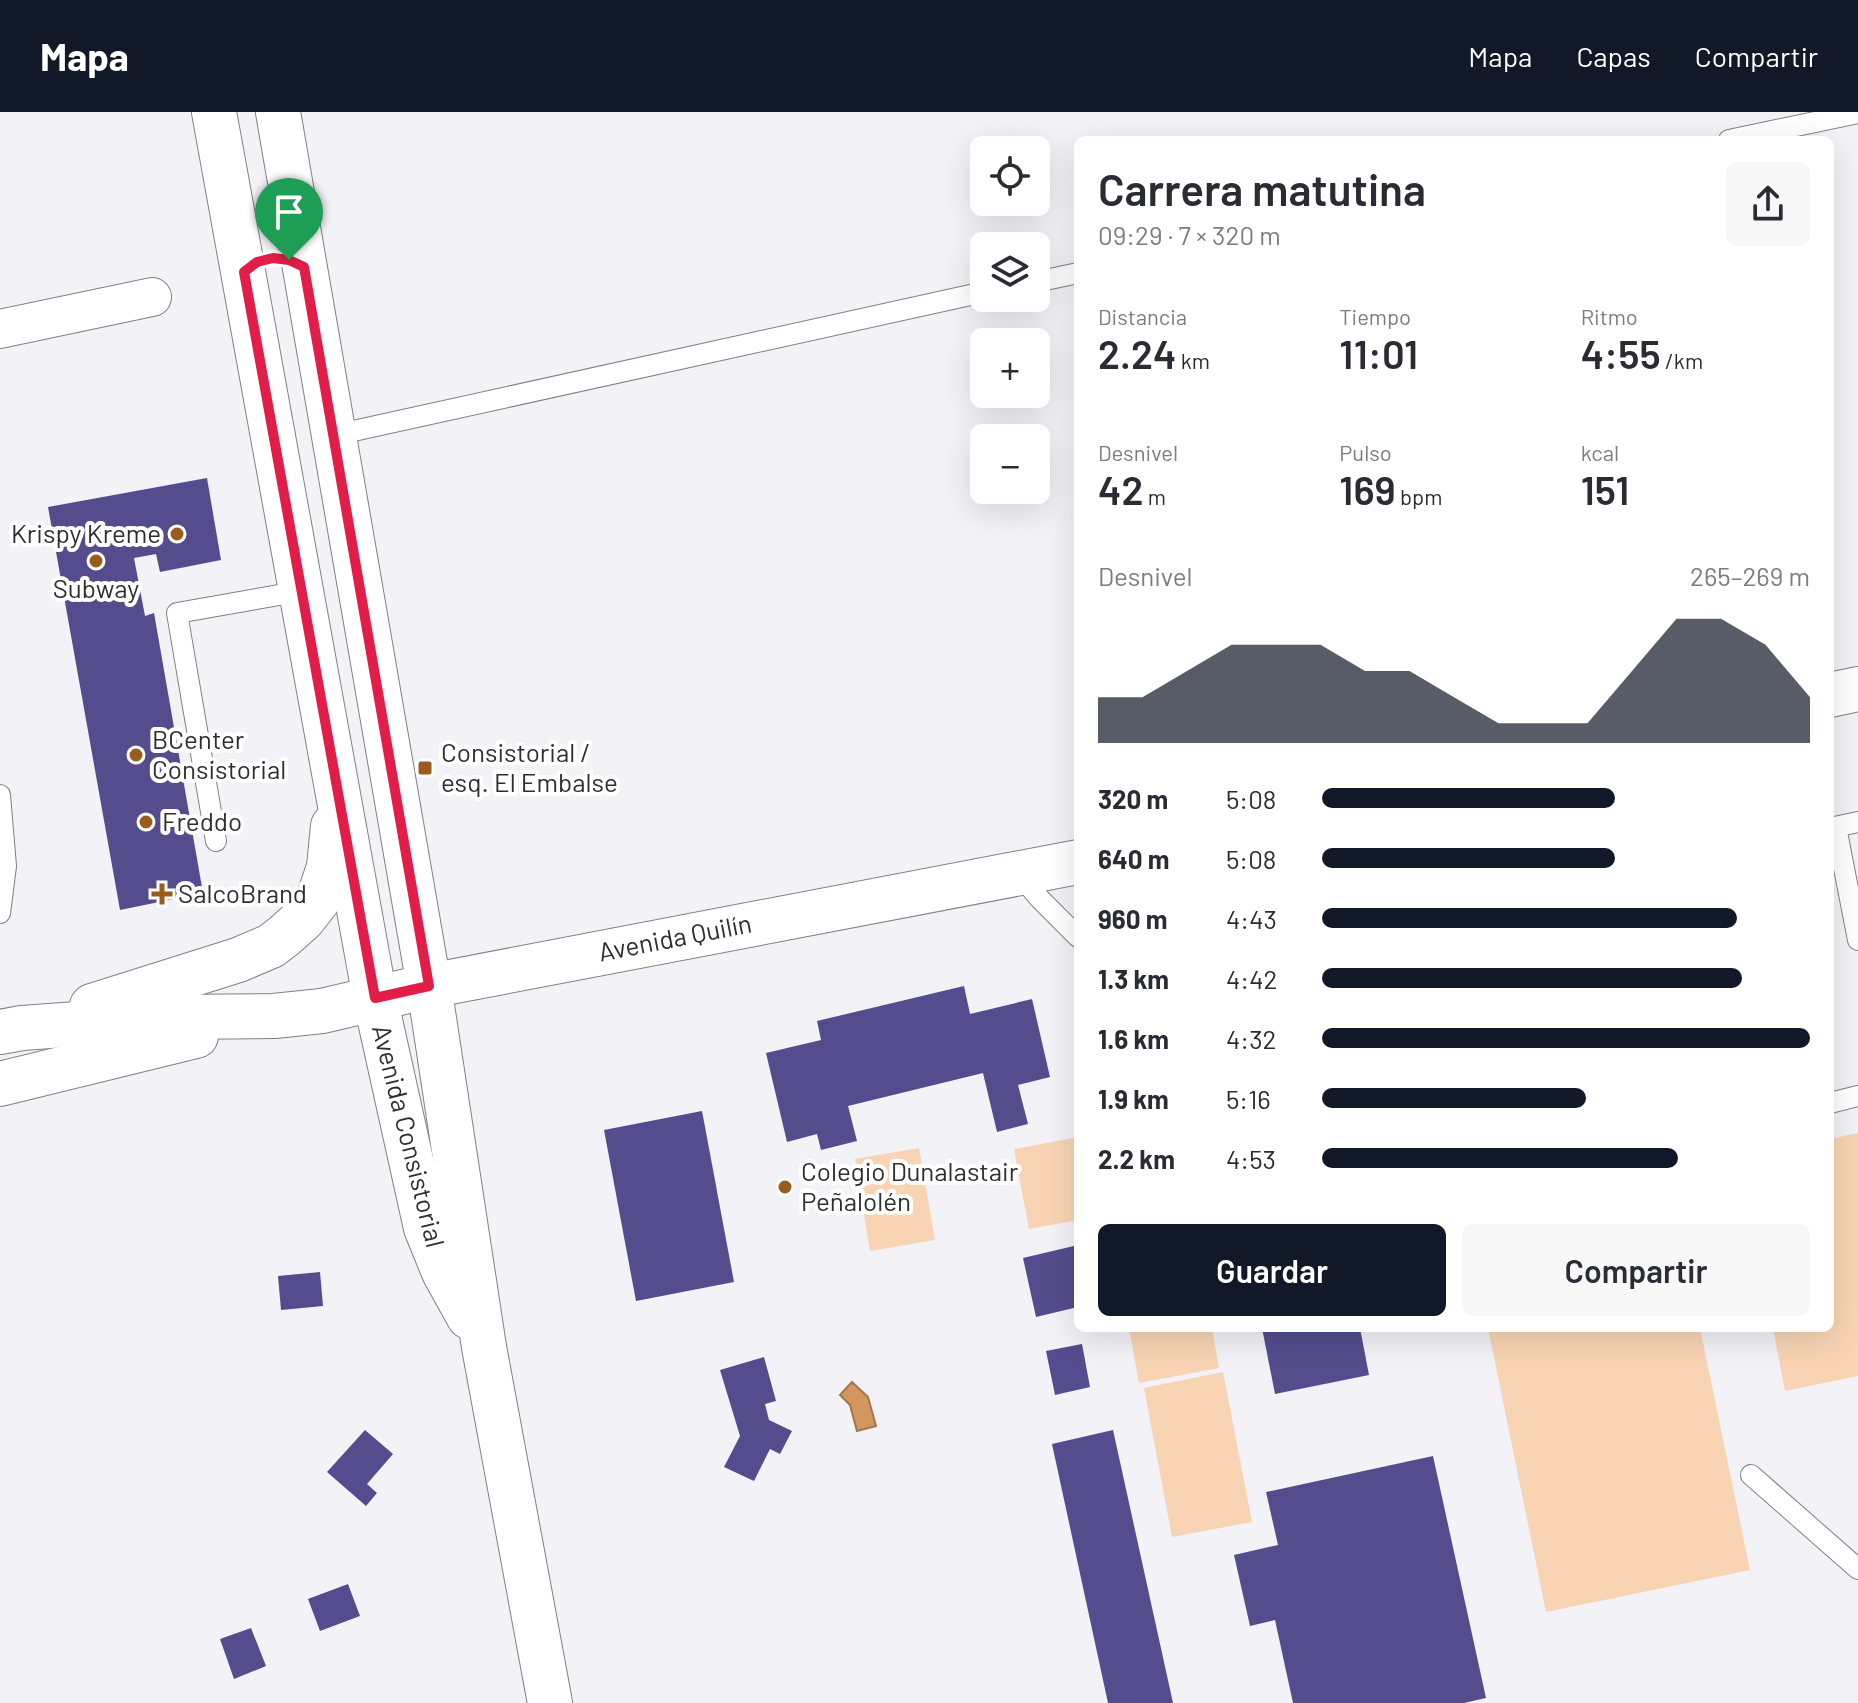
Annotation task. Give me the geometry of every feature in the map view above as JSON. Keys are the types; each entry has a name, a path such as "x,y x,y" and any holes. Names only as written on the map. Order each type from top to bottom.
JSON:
{"main road":[{"name":"Avenida Consistorial","path":"214,112 375,998 426,1228 444,1272 484,1347"},
{"name":"Avenida Consistorial","path":"278,112 429,986 484,1347 550,1703"},
{"path":"244,272 257,262 273,258 289,260 304,267"},
{"path":"1834,694 1858,689"},
{"path":"7,1024 238,960 271,946 303,919 318,900 329,867 337,784"},
{"name":"Avenida Quilín","path":"7,1024 274,1016 322,1011 429,986 1074,863"},
{"name":"Avenida Quilín","path":"0,1084 274,1016"}],"street":[{"path":"0,329 152,297"}],"lane":[{"path":"1748,136 1858,113"},
{"path":"1050,279 1074,274"},
{"path":"335,435 970,295"},
{"path":"216,841 177,613 302,591"},
{"path":"0,795 6,866 0,913"},
{"path":"1834,828 1858,822"},
{"path":"1834,832 1858,940"},
{"path":"1018,873 1074,933"},
{"path":"1834,1102 1858,1096"},
{"path":"1751,1475 1858,1569"}],"shaded area":[{"path":"1858,1133 1858,1376 1785,1391 1774,1332 1834,1332 1834,1138"},
{"path":"1074,1138 1074,1221 1029,1229 1014,1149"},
{"path":"919,1148 935,1240 870,1251 855,1159"},
{"path":"1130,1332 1213,1332 1219,1368 1139,1383"},
{"path":"1489,1332 1701,1332 1750,1570 1546,1612"},
{"path":"1223,1372 1252,1522 1172,1537 1144,1388"},
{"path":"852,1382 868,1397 876,1426 857,1431 850,1405 840,1395"}],"building":[{"name":"BCenter Consistorial","path":"207,478 221,560 160,572 156,554 134,558 145,616 154,613 203,893 120,910 48,507"},
{"path":"964,986 970,1014 1032,999 1050,1077 1018,1085 1028,1124 997,1132 983,1073 848,1106 857,1141 821,1150 817,1134 787,1142 766,1053 821,1040 817,1021"},
{"path":"702,1111 734,1282 636,1301 604,1130"},
{"path":"1074,1246 1074,1308 1036,1317 1023,1258"},
{"path":"320,1272 323,1306 281,1310 278,1276"},
{"path":"1263,1332 1361,1332 1369,1375 1275,1394"},
{"path":"1082,1344 1090,1387 1055,1395 1046,1351"},
{"path":"764,1357 776,1401 765,1404 769,1420 792,1431 780,1454 770,1449 754,1481 724,1467 740,1436 720,1370"},
{"path":"365,1430 393,1454 367,1484 377,1493 366,1506 327,1472"},
{"path":"1113,1430 1173,1703 1108,1703 1052,1444"},
{"path":"1433,1456 1486,1698 1464,1703 1293,1703 1275,1620 1250,1626 1234,1555 1278,1545 1266,1492"},
{"path":"348,1584 360,1616 320,1631 308,1599"},
{"path":"251,1628 266,1666 234,1679 220,1639"}],"place":[{"name":"Krispy Kreme","path":"177,534"},
{"name":"Subway","path":"96,561"},
{"name":"BCenter Consistorial","path":"136,755"},
{"name":"Consistorial / esq. El Embalse","path":"425,768"},
{"name":"Freddo","path":"146,822"},
{"name":"SalcoBrand","path":"162,894"},
{"name":"Colegio Dunalastair Peñalolén","path":"785,1187"}],"route":[{"path":"273,258 289,260 304,267 429,986 375,998 244,272 257,262 273,258"}]}
